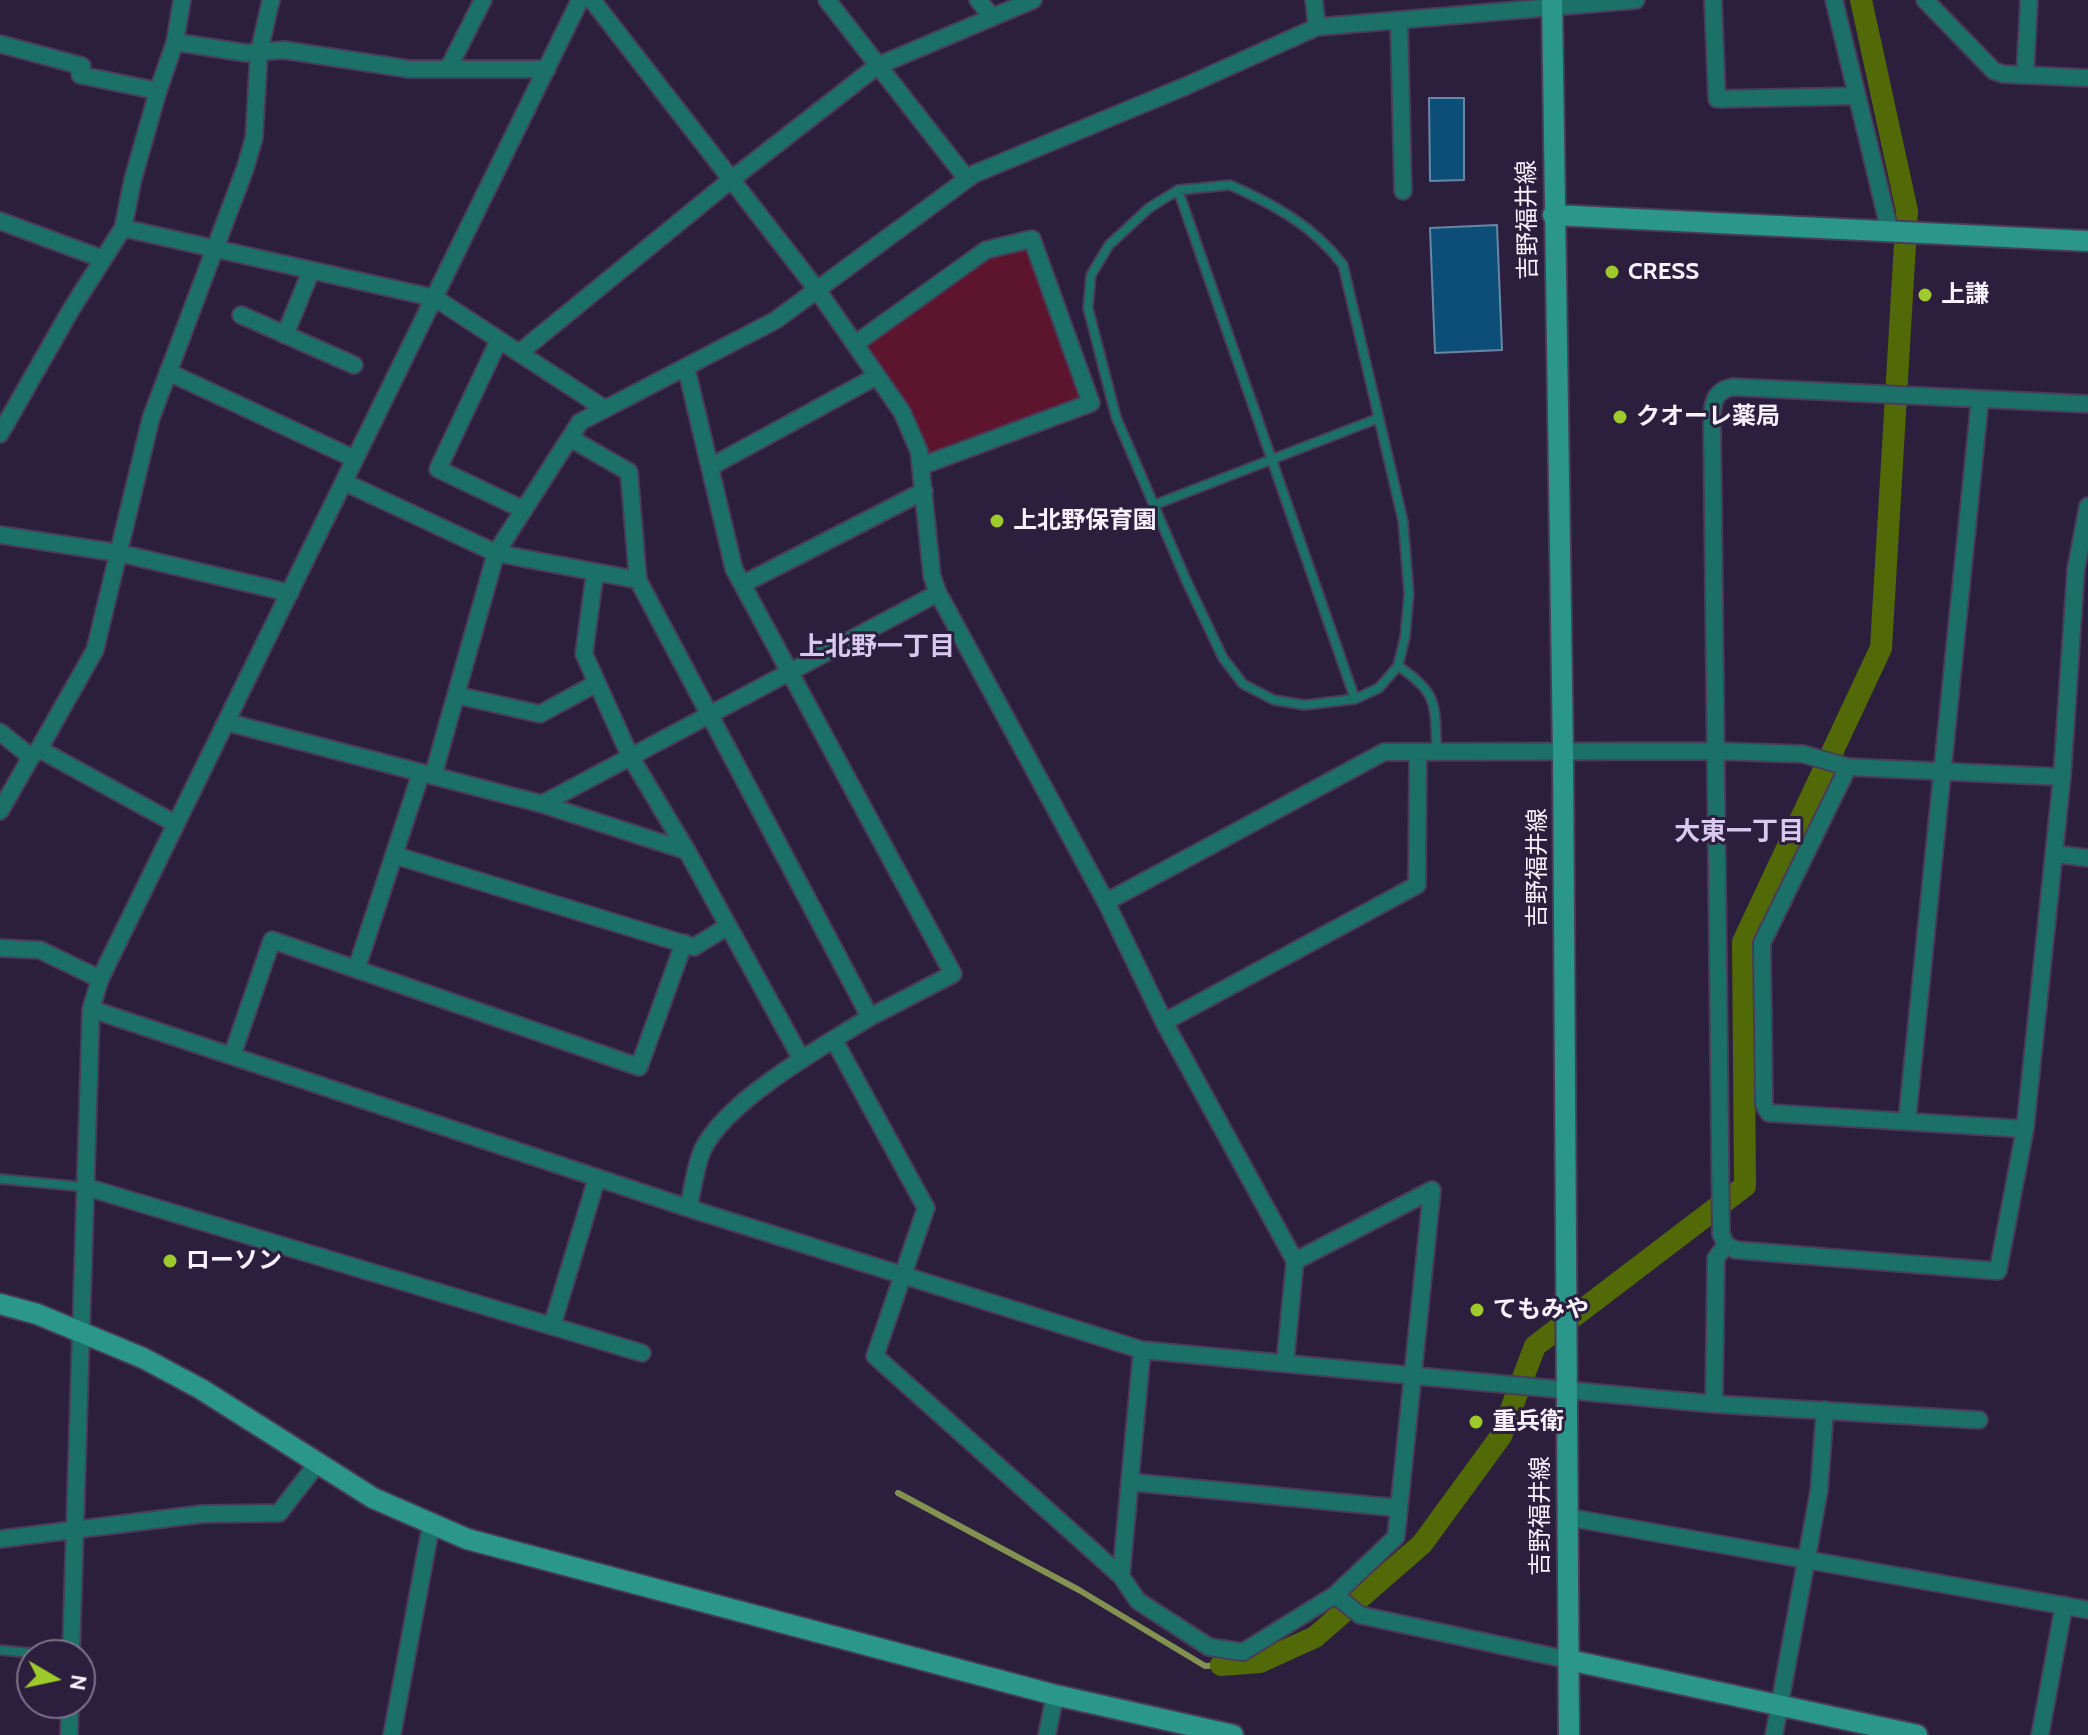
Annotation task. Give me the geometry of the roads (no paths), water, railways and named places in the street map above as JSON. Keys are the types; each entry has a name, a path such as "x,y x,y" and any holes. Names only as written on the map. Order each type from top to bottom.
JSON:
{"street":[{"path":"0,434 123,228 133,179 175,42 182,0"},
{"path":"0,811 95,650 151,418 254,138 259,52 271,0"},
{"path":"448,69 483,0"},
{"path":"71,1639 91,1009 100,979 580,0"},
{"path":"592,0 818,291 902,412 919,451 932,576 938,593 1106,902 1164,1022 1295,1261 1285,1363"},
{"path":"827,0 967,179"},
{"path":"978,0 992,17"},
{"path":"519,353 732,179 877,66 1033,0"},
{"path":"1314,0 1317,27"},
{"path":"357,967 394,855 456,695 496,553 580,422 776,320 974,174 1186,86 1317,27 1552,4 1636,0"},
{"path":"1713,0 1717,99 1857,96"},
{"path":"1834,0 1892,232"},
{"path":"1925,0 1994,71 2088,78"},
{"path":"2025,75 2029,0"},
{"name":"吉野福井線","path":"1552,4 1563,753 1569,1735"},
{"path":"1399,20 1403,191"},
{"path":"175,42 246,53 284,50 409,69 547,69"},
{"path":"0,44 82,66 80,75 158,91"},
{"path":"1553,215 2088,241"},
{"path":"0,221 103,259"},
{"path":"123,228 435,298 605,409"},
{"path":"855,344 986,250 1032,239 1091,403 921,466"},
{"path":"285,335 311,271"},
{"path":"241,315 354,365"},
{"path":"499,340 438,469 524,510"},
{"path":"686,367 734,569 953,974 870,1017 802,1060 731,1111 703,1149 688,1208"},
{"path":"168,372 355,459"},
{"path":"710,467 877,376"},
{"path":"2088,404 1733,387 1722,389 1716,396 1712,416 1721,1234 1726,1245 1736,1250 1998,1271 2025,1129 2055,854 2076,569 2088,506"},
{"path":"1907,1121 1980,399"},
{"path":"570,438 629,472 638,580 870,1017"},
{"path":"344,482 496,553 638,580"},
{"path":"743,584 924,491"},
{"path":"0,535 119,553 290,593"},
{"path":"595,572 584,654 630,756 687,851 802,1060"},
{"path":"542,804 938,593"},
{"path":"456,695 540,714 597,683"},
{"path":"226,722 542,804 687,851"},
{"path":"0,732 176,824"},
{"path":"1106,902 1384,752 1715,751 1803,754 1848,767 2062,777"},
{"path":"1164,1022 1417,885 1418,752"},
{"path":"1848,767 1762,943 1764,1105 1769,1113 2025,1129"},
{"path":"2055,854 2088,858"},
{"path":"394,855 694,947 728,926"},
{"path":"232,1056 272,940 639,1067 684,943"},
{"path":"0,948 40,950 100,979"},
{"path":"91,1009 688,1208 1142,1350 1714,1404 1979,1420"},
{"path":"834,1040 926,1208 875,1356 1121,1576 1138,1601 1209,1647 1243,1652 1335,1595 1396,1537 1432,1190 1295,1261"},
{"path":"552,1326 597,1178"},
{"path":"86,1187 642,1353"},
{"path":"1714,1404 1716,1258 1726,1245"},
{"path":"0,1304 82,1332 143,1358 201,1389 373,1498 467,1539 1055,1695 1233,1735"},
{"path":"1121,1576 1142,1350"},
{"path":"1774,1735 1819,1491 1825,1410"},
{"path":"0,1539 202,1514 279,1513 317,1464"},
{"path":"1130,1482 1399,1508"},
{"path":"1567,1517 2088,1610"},
{"path":"392,1735 431,1525"},
{"path":"1335,1595 1360,1615 1917,1735"},
{"path":"2040,1735 2064,1605"},
{"path":"1047,1735 1055,1695"}],"lane":[{"path":"1230,185 1275,204 1329,246 1343,265 1403,521 1408,608 1398,666 1379,688 1355,699 1305,705 1274,700 1243,684 1223,658 1116,417 1088,308 1091,275 1109,245 1149,208 1178,190 1230,185"},
{"path":"1178,190 1355,699"},
{"path":"1154,505 1379,418"},
{"path":"1398,666 1420,681 1434,699 1437,752"},
{"path":"0,1179 86,1187"}],"waterway":[{"path":"1221,1665 1260,1662 1315,1637 1422,1544 1501,1436 1535,1346 1745,1186 1743,942 1881,648 1907,211 1861,0"},
{"path":"898,1493 1079,1590 1205,1666 1221,1665"}],"place":[{"name":"CRESS","path":"1612,272"},
{"name":"上謙","path":"1925,295"},
{"name":"クオーレ薬局","path":"1620,417"},
{"name":"上北野保育園","path":"997,521"},
{"name":"ローソン","path":"170,1261"},
{"name":"てもみや","path":"1477,1310"},
{"name":"重兵衛","path":"1476,1422"}],"district":[{"name":"上北野一丁目","path":"877,647"},
{"name":"大東一丁目","path":"1739,832"}]}
